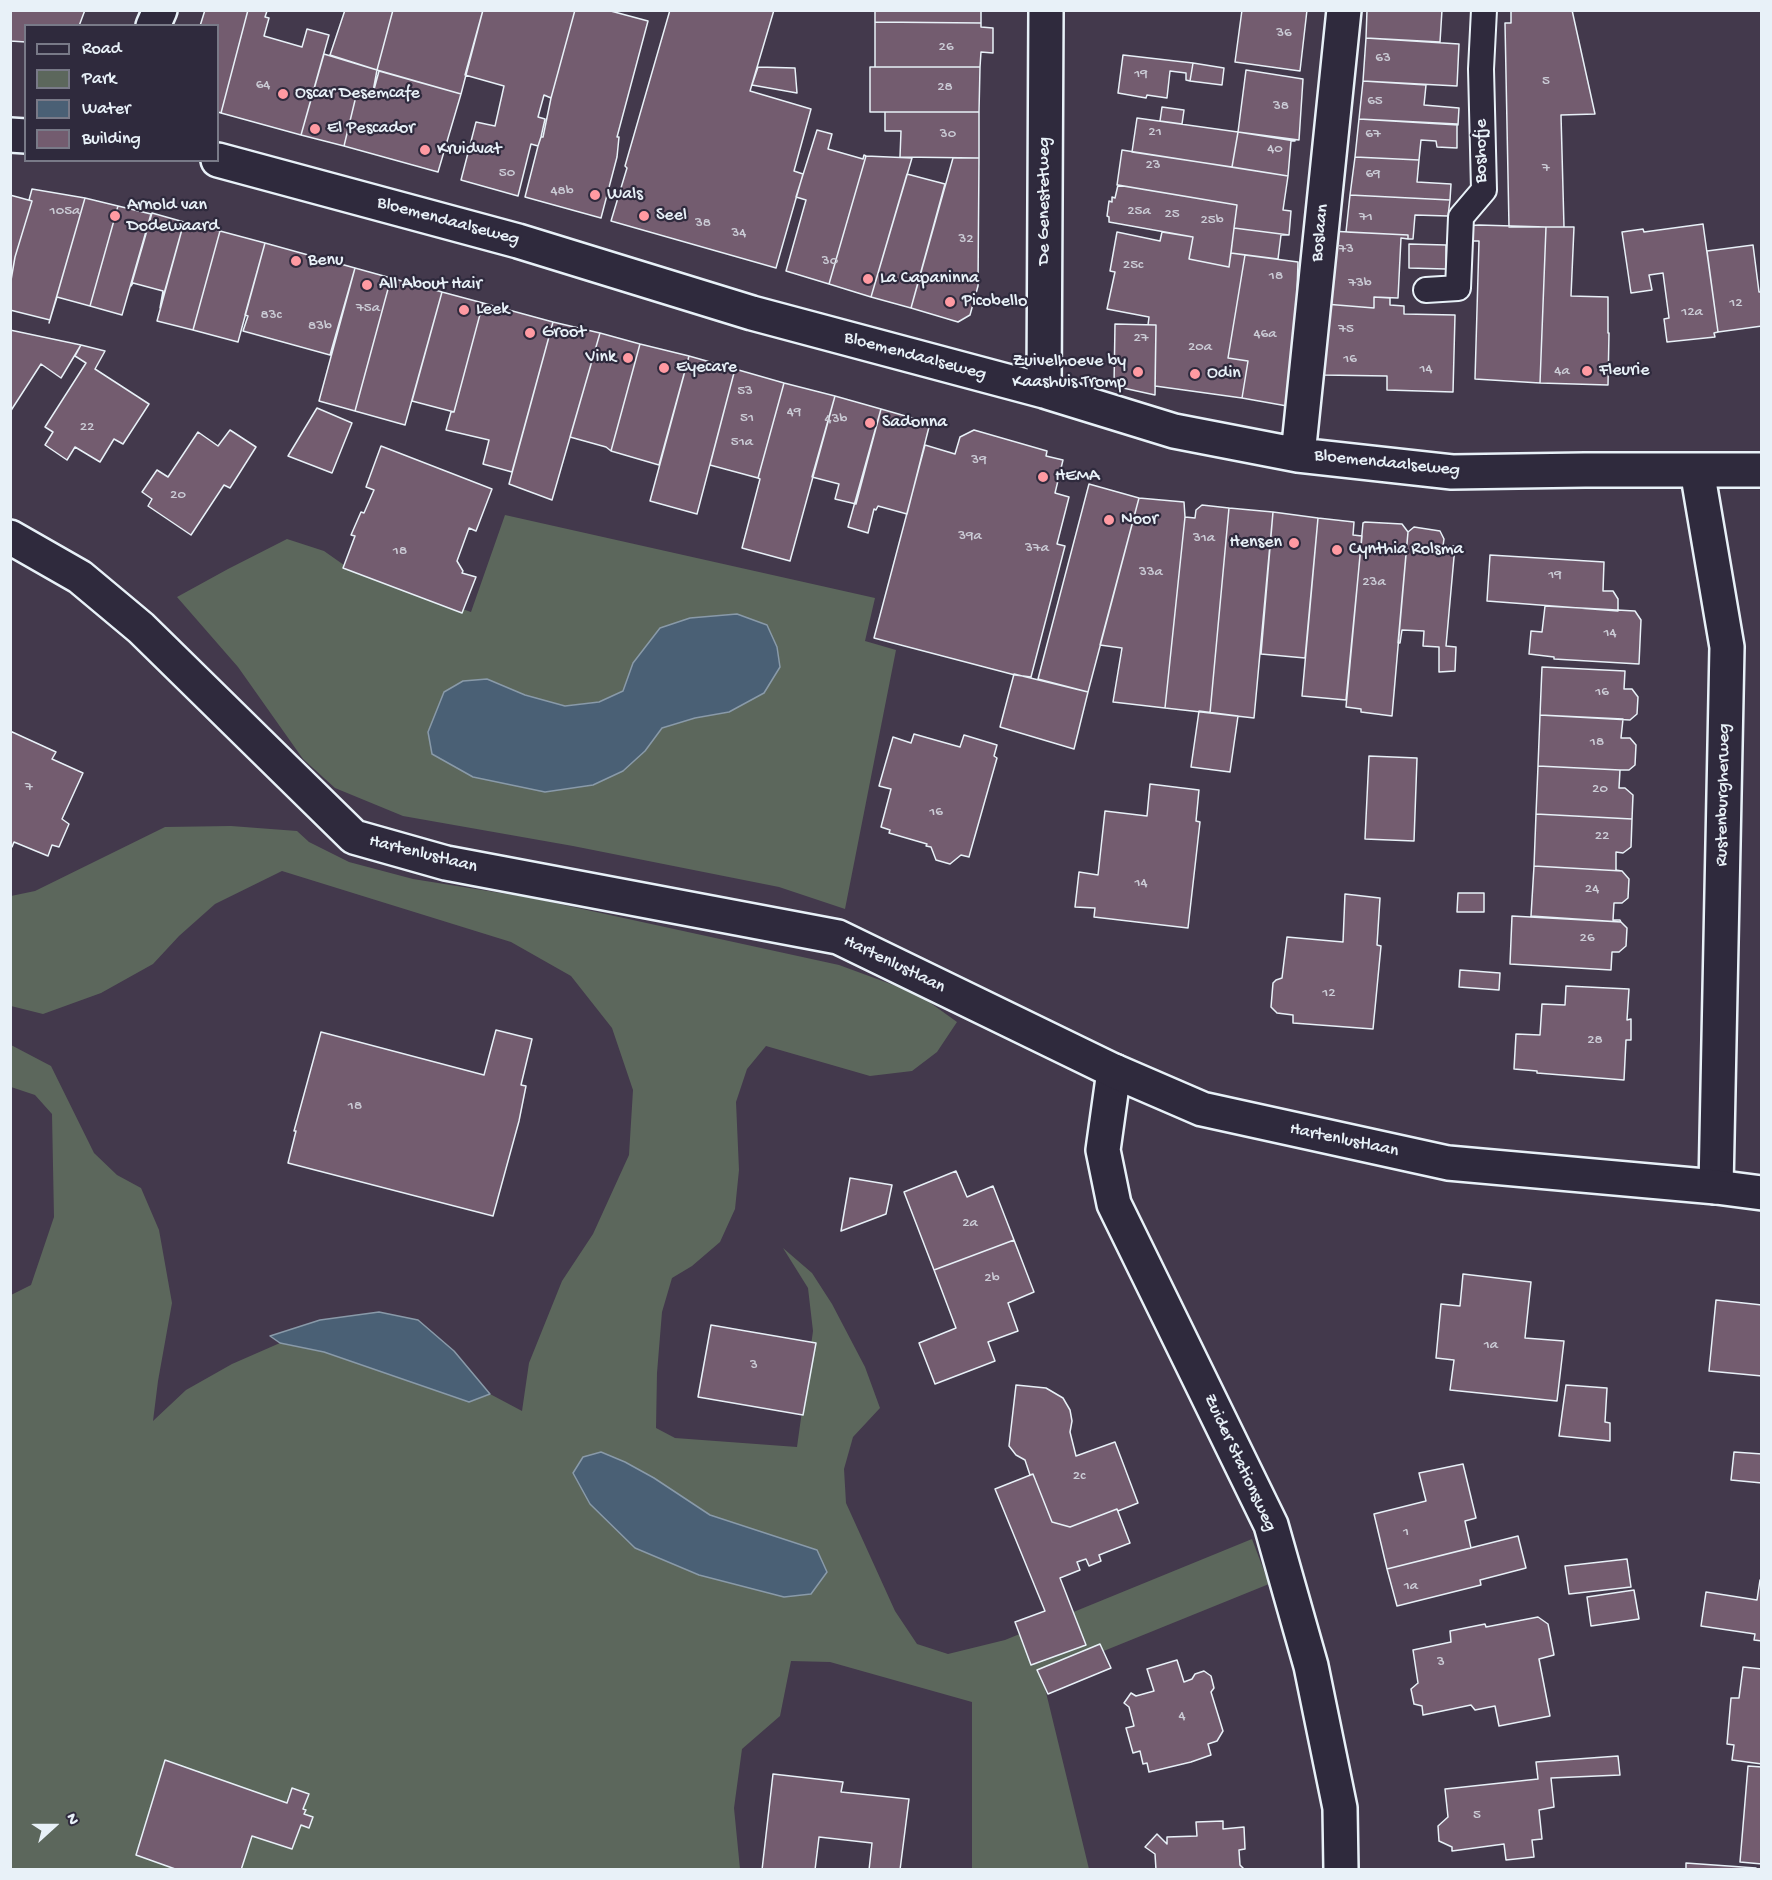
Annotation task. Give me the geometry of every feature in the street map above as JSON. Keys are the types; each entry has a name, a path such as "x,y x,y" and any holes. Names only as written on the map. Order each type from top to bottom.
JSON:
{"street":[{"path":"154,24 160,10"},
{"name":"De Genestetweg","path":"1044,391 1046,10"},
{"name":"Boslaan","path":"1299,455 1344,10"},
{"name":"Bloemendaalseweg","path":"219,160 518,241 752,313 1044,391 1174,431 1299,455 1452,472 1698,470"},
{"path":"1698,470 1761,470"},
{"name":"Rustenburgherweg","path":"1698,470 1727,647 1716,1187"},
{"name":"Hartenlustlaan","path":"10,537 80,577 141,628 354,837 446,863 838,937 1114,1071 1202,1109 1448,1163 1761,1193"},
{"name":"Zuider Stationsweg","path":"1114,1071 1103,1150 1113,1204 1271,1525 1311,1666 1338,1797 1341,1869"}],"lane":[{"name":"Boshofje","path":"1426,290 1458,288 1461,217 1484,190 1481,69 1484,10"}],"green space":[{"path":"505,515 875,598 865,641 896,650 845,909 779,887 573,846 403,816 335,788 303,759 238,667 177,597 287,539 324,551 351,570 471,612","holes":["633,663 729,712 695,718 662,728 645,751 428,732 444,692 463,681 565,706 599,702 623,691"]},
{"path":"231,826 297,831 309,842 349,862 413,879 532,898 839,965 918,994 957,1022 937,1052 912,1071 870,1076 766,1046 747,1069 736,1102 739,1170 735,1209 720,1242 692,1266 672,1278 662,1312 657,1373 656,1428 675,1438 797,1447 813,1331 808,1288 783,1248 812,1273 832,1304 865,1367 880,1408 853,1437 844,1469 846,1503 895,1611 917,1644 948,1654 1005,1640 1252,1539 1269,1584 1042,1676 1089,1869 972,1869 972,1702 830,1662 791,1661 780,1716 742,1749 734,1808 740,1869 11,1869 11,1295 31,1285 54,1217 52,1114 35,1095 11,1087 11,1045 51,1066 94,1153 117,1175 141,1188 159,1230 172,1303 153,1421 186,1390 232,1364 280,1343 324,1352 469,1402 490,1394 522,1411 529,1363 562,1281 593,1234 629,1155 633,1090 612,1028 571,976 511,942 282,871 215,904 179,936 153,964 101,993 43,1014 11,1006 11,896 35,891 165,827","holes":["601,1452 654,1478 710,1515 816,1550 699,1575 635,1548 590,1504 583,1458"]}],"water":[{"path":"737,614 767,625 777,647 780,667 764,693 729,712 695,718 662,728 645,751 623,771 593,785 545,792 473,777 432,754 428,732 444,692 463,681 487,679 525,695 565,706 599,702 623,691 633,663 660,628 690,618"},
{"path":"379,1312 418,1320 454,1351 490,1394 469,1402 324,1352 280,1343 270,1336 320,1320"},
{"path":"601,1452 654,1478 710,1515 817,1550 827,1572 811,1594 784,1597 699,1575 635,1548 590,1504 573,1473 583,1457"}],"building":[{"path":"10,10 85,10 80,24 24,24 24,42 10,41"},
{"path":"205,10 248,10 221,113 219,112 219,24 201,24"},
{"path":"248,10 267,11 265,17 269,18 264,36 302,47 307,29 329,35 301,135 221,113"},
{"path":"345,10 393,10 377,70 330,55"},
{"path":"393,10 483,10 461,94 377,70"},
{"path":"483,10 575,10 551,98 544,95 538,117 545,119 541,137 538,146 531,144 518,196 461,180 476,122 495,126 504,86 465,75"},
{"path":"575,10 607,10 648,21 617,137 619,137 617,157 601,218 525,197 538,146 543,137"},
{"path":"670,10 774,10 750,91 811,109 794,171 803,174 776,268 611,221"},
{"path":"875,10 981,10 981,23 875,22"},
{"path":"1242,10 1307,10 1300,71 1235,62"},
{"path":"1367,10 1442,10 1440,42 1366,38"},
{"path":"1511,10 1572,10 1595,114 1561,115 1564,227 1509,227 1505,23 1511,23"},
{"path":"875,22 981,23 981,27 993,28 993,53 981,52 980,67 875,67"},
{"path":"1366,38 1459,44 1457,86 1363,81"},
{"path":"324,54 377,70 372,97 357,92 344,146 301,135"},
{"path":"1123,55 1193,63 1190,81 1186,80 1186,73 1170,71 1167,98 1147,95 1146,98 1118,93"},
{"path":"1193,63 1224,68 1222,85 1190,81"},
{"path":"758,67 795,68 797,93 752,85"},
{"path":"870,67 980,67 979,112 870,112"},
{"path":"1246,70 1303,79 1299,140 1238,132"},
{"path":"379,71 461,94 438,172 344,146 357,92 372,97"},
{"path":"1363,81 1426,85 1424,105 1459,108 1458,125 1359,119"},
{"path":"1162,107 1184,110 1182,124 1160,121"},
{"path":"885,112 979,112 979,158 900,157 901,131 885,131"},
{"path":"1137,118 1238,132 1232,167 1132,152"},
{"path":"1359,119 1457,124 1457,148 1437,147 1436,141 1421,140 1419,160 1355,157"},
{"path":"817,130 832,134 828,149 863,159 864,155 866,156 829,284 786,271 806,200 796,197"},
{"path":"1238,132 1295,141 1291,141 1288,176 1232,167"},
{"path":"1122,150 1288,176 1283,210 1291,211 1289,235 1234,228 1237,205 1117,185"},
{"path":"866,156 912,158 871,297 829,284"},
{"path":"1355,157 1419,160 1417,182 1451,184 1450,200 1350,195"},
{"path":"953,158 979,158 978,286 970,315 958,322 911,308"},
{"path":"907,174 945,184 911,308 871,297"},
{"path":"1118,185 1237,205 1229,267 1189,259 1193,237 1109,222 1107,216 1109,201 1112,202 1112,197 1115,198"},
{"path":"32,189 85,198 50,320 10,310 10,286 15,257 32,201 29,200"},
{"path":"10,195 32,201 15,257 10,286"},
{"path":"1350,195 1450,200 1448,216 1415,215 1413,239 1408,239 1408,235 1346,232"},
{"path":"85,198 118,206 90,306 57,297 49,323"},
{"path":"118,206 151,214 122,315 90,306"},
{"path":"152,213 184,222 160,308 163,291 133,283 131,286"},
{"path":"184,222 220,231 193,330 157,321"},
{"path":"1703,224 1718,332 1714,333 1715,337 1667,342 1664,319 1669,318 1663,273 1649,275 1652,290 1631,293 1622,232 1643,229 1644,232"},
{"path":"1465,226 1546,227 1540,383 1475,379 1479,241 1465,241"},
{"path":"1546,227 1574,227 1571,296 1608,297 1608,385 1540,383"},
{"path":"1234,228 1289,235 1281,235 1278,259 1231,253"},
{"path":"220,231 265,243 238,342 193,330"},
{"path":"1329,231 1408,235 1408,239 1401,238 1398,298 1374,297 1374,308 1325,304"},
{"path":"1117,232 1160,241 1162,232 1193,237 1189,259 1229,267 1231,253 1245,255 1228,358 1248,361 1242,398 1155,386 1156,325 1148,325 1149,317 1107,309 1115,272 1110,271"},
{"path":"265,243 355,268 330,355 243,331 248,316 245,315"},
{"path":"1409,244 1446,245 1446,269 1409,268"},
{"path":"1753,245 1759,292 1762,292 1762,326 1718,332 1707,251"},
{"path":"1245,255 1298,262 1296,323 1287,406 1242,398 1248,361 1228,358"},
{"path":"355,268 391,278 355,411 319,401"},
{"path":"391,278 442,292 405,425 355,411"},
{"path":"442,292 483,303 454,412 412,401"},
{"path":"1374,297 1390,298 1390,305 1404,306 1404,314 1455,315 1453,392 1387,390 1387,376 1323,375 1325,304 1374,308"},
{"path":"483,303 553,322 512,472 483,464 489,440 446,430 451,412 454,412"},
{"path":"553,322 600,333 552,500 509,484"},
{"path":"1115,324 1156,325 1155,395 1114,386"},
{"path":"10,330 81,345 61,378 41,364 10,412"},
{"path":"600,333 640,344 611,451 606,447 570,437"},
{"path":"640,344 689,356 659,465 611,451"},
{"path":"81,345 105,351 95,369 149,404 123,444 114,439 100,462 75,447 67,460 45,445 53,432 45,427 86,363 75,356"},
{"path":"689,356 735,369 697,514 650,501"},
{"path":"735,369 784,383 758,478 710,465"},
{"path":"784,383 835,396 790,561 742,548"},
{"path":"835,396 881,409 856,504 835,499 839,484 812,477"},
{"path":"317,408 352,423 332,473 288,456"},
{"path":"881,409 930,423 907,514 878,506 876,510 874,509 868,533 848,527"},
{"path":"230,430 256,447 230,488 224,485 191,535 148,506 152,499 142,492 157,470 168,477 198,432 218,446"},
{"path":"974,430 1047,451 1046,456 1063,460 1055,493 1069,497 1057,544 1065,546 1031,677 1015,675 874,638 925,445 955,454 960,437"},
{"path":"381,446 492,489 476,531 469,528 457,561 462,573 476,577 462,613 343,568 355,536 351,535 374,490 366,487"},
{"path":"1089,484 1139,498 1088,692 1038,679"},
{"path":"1139,498 1184,502 1185,517 1165,708 1113,702 1122,648 1100,645"},
{"path":"1202,505 1229,508 1210,713 1165,708 1185,517 1195,518 1196,510"},
{"path":"1229,508 1273,512 1254,718 1210,713"},
{"path":"1273,512 1318,518 1305,658 1261,654"},
{"path":"1318,518 1354,522 1353,535 1362,536 1346,700 1302,696"},
{"path":"1363,523 1402,524 1408,532 1392,716 1361,712 1361,709 1346,707"},
{"path":"1414,527 1440,531 1444,539 1443,546 1455,546 1446,646 1456,647 1455,671 1439,672 1439,647 1423,646 1424,631 1402,630 1400,643 1398,643 1408,532"},
{"path":"1490,555 1604,562 1603,591 1613,591 1618,599 1618,611 1487,601"},
{"path":"1545,606 1635,611 1641,620 1639,664 1554,659 1554,657 1529,654 1531,631 1542,632"},
{"path":"1542,667 1625,671 1624,689 1632,689 1638,697 1637,714 1630,720 1540,715"},
{"path":"1014,674 1088,692 1074,749 1000,727"},
{"path":"1199,711 1238,716 1230,772 1191,767"},
{"path":"1540,715 1623,719 1621,738 1630,738 1636,745 1635,765 1629,770 1538,766"},
{"path":"10,731 56,752 52,759 83,773 62,819 69,824 59,847 52,845 48,856 14,842 12,847 10,846"},
{"path":"914,734 960,747 964,735 997,745 994,756 997,758 969,857 961,855 950,864 936,860 931,847 926,846 927,844 889,833 890,830 881,827 891,789 879,786 893,737 911,743"},
{"path":"1369,756 1417,758 1414,841 1365,839"},
{"path":"1538,766 1620,770 1619,788 1625,788 1633,795 1632,819 1536,814"},
{"path":"1150,784 1199,790 1196,821 1200,822 1188,928 1094,917 1095,908 1075,907 1079,872 1098,875 1105,811 1147,816"},
{"path":"1536,814 1632,819 1631,847 1623,853 1616,852 1616,870 1622,871 1534,866"},
{"path":"1534,866 1622,871 1629,879 1628,898 1622,903 1614,903 1613,920 1621,922 1531,916"},
{"path":"1458,893 1484,893 1484,912 1457,912"},
{"path":"1345,894 1380,898 1377,945 1381,946 1373,1029 1293,1023 1293,1015 1277,1013 1271,1007 1273,983 1282,978 1287,937 1343,942"},
{"path":"1512,916 1621,922 1627,928 1626,946 1619,952 1612,952 1611,970 1510,964"},
{"path":"1460,970 1500,973 1499,990 1459,987"},
{"path":"1566,986 1629,989 1627,1020 1631,1019 1631,1040 1626,1040 1624,1080 1514,1069 1516,1034 1540,1035 1542,1004 1565,1005"},
{"path":"496,1030 532,1039 521,1085 526,1086 519,1121 493,1216 288,1163 296,1131 294,1131 321,1032 484,1075"},
{"path":"956,1171 967,1197 993,1186 1014,1240 934,1270 904,1192"},
{"path":"850,1178 892,1185 886,1214 841,1231"},
{"path":"1014,1240 1034,1292 1008,1303 1018,1331 988,1342 995,1361 935,1384 919,1343 956,1328 934,1270"},
{"path":"1463,1274 1531,1282 1525,1338 1564,1341 1557,1401 1450,1390 1454,1360 1436,1358 1441,1304 1460,1306"},
{"path":"1716,1300 1762,1305 1762,1376 1709,1371"},
{"path":"711,1325 816,1343 803,1415 698,1397"},
{"path":"1016,1385 1046,1388 1063,1398 1070,1410 1072,1421 1070,1432 1076,1456 1115,1442 1138,1503 1070,1527 1052,1522 1033,1474 1030,1475 1025,1460 1016,1455 1009,1446"},
{"path":"1566,1385 1607,1388 1605,1422 1610,1423 1610,1441 1559,1436"},
{"path":"1734,1452 1762,1454 1762,1483 1731,1480"},
{"path":"1463,1464 1476,1518 1465,1521 1471,1548 1387,1569 1374,1514 1426,1501 1419,1473"},
{"path":"1033,1474 1052,1522 1070,1527 1117,1509 1130,1543 1099,1555 1101,1561 1089,1566 1086,1559 1077,1562 1080,1570 1060,1578 1086,1645 1031,1665 1015,1622 1045,1611 995,1489"},
{"path":"1518,1536 1526,1568 1480,1580 1481,1585 1397,1606 1387,1569"},
{"path":"1627,1559 1631,1587 1569,1594 1565,1566"},
{"path":"1760,1580 1762,1581 1762,1641 1754,1640 1755,1634 1701,1626 1706,1592 1757,1600"},
{"path":"1634,1590 1639,1619 1591,1626 1587,1597"},
{"path":"1538,1617 1548,1624 1554,1655 1539,1659 1550,1716 1499,1726 1495,1706 1475,1710 1471,1705 1423,1715 1422,1706 1414,1704 1411,1689 1418,1683 1413,1650 1451,1642 1450,1631"},
{"path":"1100,1644 1111,1668 1048,1694 1037,1670"},
{"path":"1177,1660 1184,1682 1204,1671 1211,1676 1214,1688 1211,1692 1223,1731 1217,1741 1208,1744 1211,1755 1149,1772 1147,1763 1143,1764 1140,1751 1133,1753 1126,1728 1134,1726 1129,1707 1124,1703 1131,1693 1136,1696 1154,1691 1147,1669"},
{"path":"1743,1667 1762,1669 1762,1764 1732,1760 1734,1745 1727,1744 1731,1698 1739,1698"},
{"path":"1618,1756 1620,1775 1551,1778 1554,1807 1539,1810 1542,1839 1532,1840 1534,1857 1506,1860 1504,1844 1452,1851 1452,1847 1439,1841 1438,1826 1448,1817 1445,1789 1538,1779 1536,1762"},
{"path":"165,1760 287,1803 292,1788 309,1794 303,1809 306,1810 304,1814 313,1817 309,1828 301,1825 292,1849 252,1836 241,1870 178,1870 136,1855"},
{"path":"1748,1766 1762,1767 1762,1864 1740,1862"},
{"path":"773,1774 843,1782 841,1792 909,1799 900,1870 869,1870 872,1843 819,1837 815,1870 762,1870"},
{"path":"1223,1821 1223,1829 1244,1827 1245,1849 1239,1850 1240,1865 1245,1870 1156,1870 1155,1854 1145,1847 1157,1834 1167,1844 1167,1837 1197,1836 1196,1822"},
{"path":"1686,1863 1756,1868 1756,1870 1686,1870"}],"place":[{"name":"Oscar Desemcafe","path":"283,94"},
{"name":"El Pescador","path":"315,129"},
{"name":"Kruidvat","path":"425,150"},
{"name":"Wals","path":"595,195"},
{"name":"Arnold van Dodewaard","path":"115,216"},
{"name":"Seel","path":"644,216"},
{"name":"Benu","path":"296,261"},
{"name":"La Capaninna","path":"868,279"},
{"name":"All About Hair","path":"367,285"},
{"name":"Picobello","path":"950,302"},
{"name":"Leek","path":"464,310"},
{"name":"Groot","path":"530,333"},
{"name":"Vink","path":"628,358"},
{"name":"Eyecare","path":"664,368"},
{"name":"Fleurie","path":"1587,371"},
{"name":"Zuivelhoeve by Kaashuis Tromp","path":"1138,372"},
{"name":"Odin","path":"1195,374"},
{"name":"Sadonna","path":"870,423"},
{"name":"HEMA","path":"1043,477"},
{"name":"Noor","path":"1109,520"},
{"name":"Hensen","path":"1294,543"},
{"name":"Cynthia Rolsma","path":"1337,550"}]}
